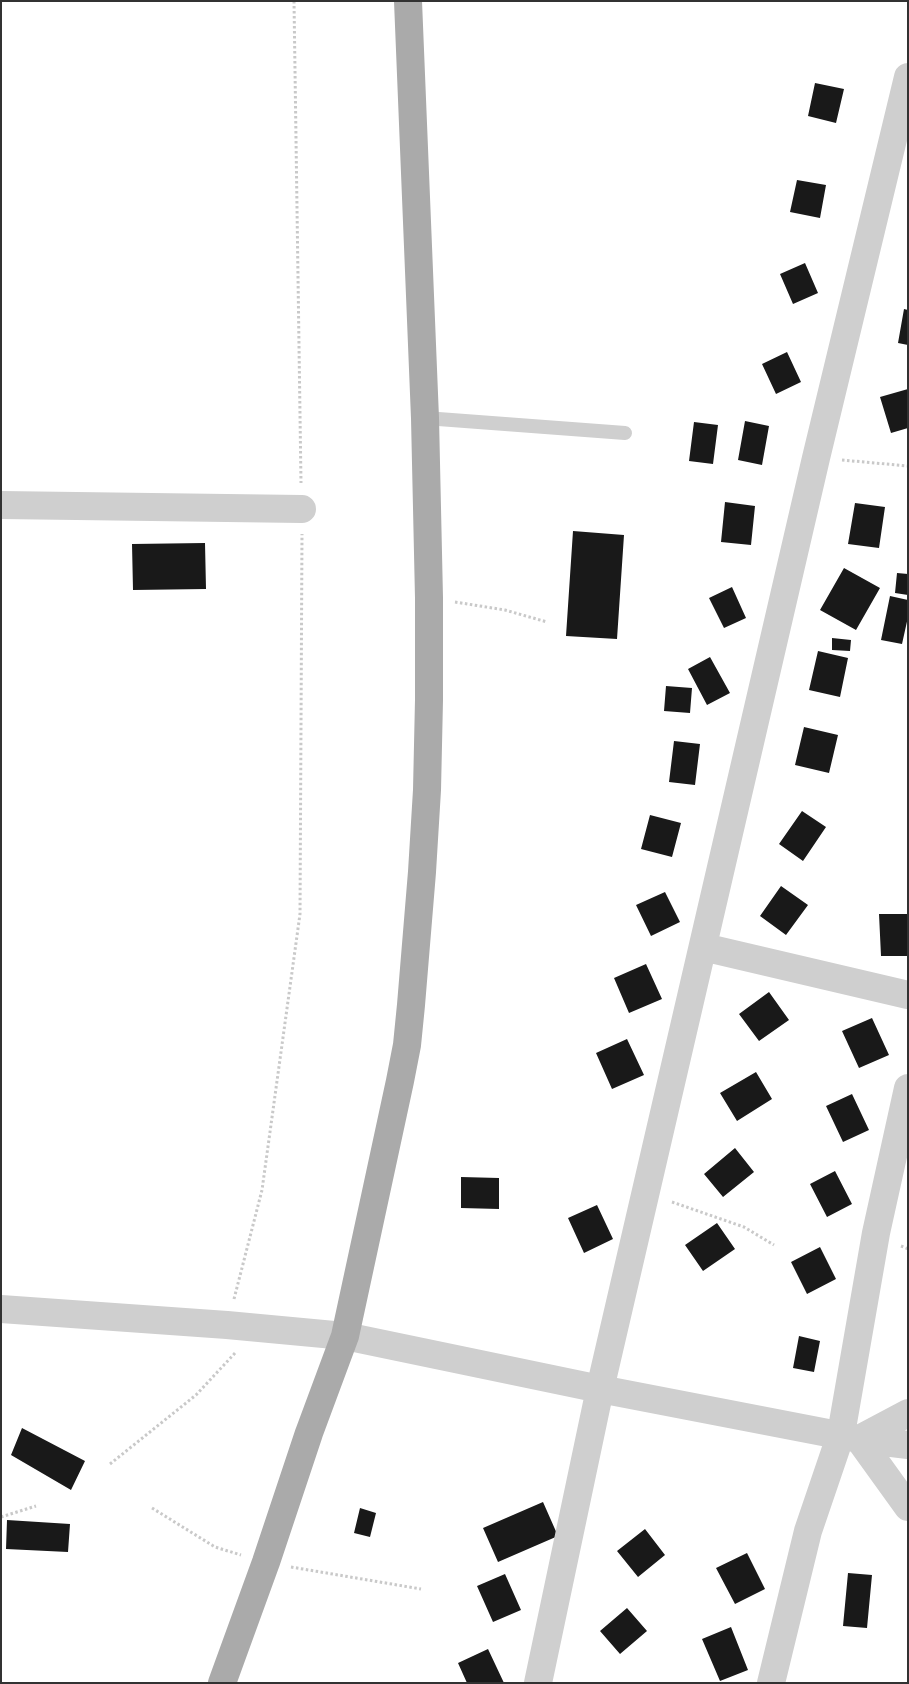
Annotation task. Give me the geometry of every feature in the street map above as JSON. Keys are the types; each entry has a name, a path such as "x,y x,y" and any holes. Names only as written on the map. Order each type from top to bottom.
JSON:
{"main road":[{"path":"222,1683 266,1562 309,1433 345,1336 407,1044 422,872 427,790 429,700 425,418 408,1"}],"street":[{"path":"538,1683 600,1389 645,1192 816,458 908,77"},
{"path":"1,505 302,510"},
{"path":"703,947 908,995"},
{"path":"771,1683 808,1531 850,1436 876,1233 908,1088"},
{"path":"1,1309 227,1325 345,1336 600,1389 850,1436 908,1445"},
{"path":"850,1436 908,1413"},
{"path":"850,1436 908,1507"}],"lane":[{"path":"425,418 625,433"}],"path":[{"path":"227,1325 262,1190 300,914 302,510 294,1"},
{"path":"816,458 908,466"},
{"path":"429,598 505,610 547,622"},
{"path":"645,1192 744,1227 774,1245"},
{"path":"110,1464 196,1395 258,1328"},
{"path":"1,1517 36,1506"}],"building":[{"path":"815,83 844,89 836,123 808,116"},
{"path":"797,180 826,185 820,218 790,212"},
{"path":"805,263 818,293 793,304 780,274"},
{"path":"904,309 908,310 908,345 898,343"},
{"path":"787,352 801,382 776,394 762,364"},
{"path":"908,389 908,428 891,433 880,397"},
{"path":"745,421 769,426 762,465 738,460"},
{"path":"694,422 718,425 713,464 689,461"},
{"path":"725,502 755,506 751,545 721,542"},
{"path":"855,503 885,507 879,548 848,544"},
{"path":"573,531 624,535 617,639 566,636"},
{"path":"205,543 206,589 133,590 132,544"},
{"path":"844,568 880,588 856,630 820,610"},
{"path":"897,573 908,574 908,595 895,593"},
{"path":"732,587 746,618 724,628 709,598"},
{"path":"890,596 908,600 908,617 902,644 881,640"},
{"path":"832,638 851,640 850,651 832,650"},
{"path":"818,651 848,658 840,697 809,690"},
{"path":"710,657 730,693 707,705 688,669"},
{"path":"666,686 692,688 690,713 664,711"},
{"path":"804,727 838,735 829,773 795,765"},
{"path":"674,741 700,744 695,785 669,782"},
{"path":"802,811 826,827 803,861 779,844"},
{"path":"650,815 681,823 672,857 641,849"},
{"path":"781,886 808,905 786,935 760,916"},
{"path":"665,892 680,922 651,936 636,905"},
{"path":"879,914 908,914 908,956 881,956"},
{"path":"646,964 662,999 629,1013 614,978"},
{"path":"769,992 789,1020 759,1041 739,1014"},
{"path":"872,1018 889,1055 859,1068 842,1031"},
{"path":"627,1039 644,1075 612,1089 596,1053"},
{"path":"756,1072 772,1099 737,1121 720,1093"},
{"path":"852,1094 869,1130 843,1142 826,1106"},
{"path":"735,1148 754,1172 723,1197 704,1174"},
{"path":"835,1171 852,1204 827,1217 810,1184"},
{"path":"461,1177 499,1178 499,1209 461,1208"},
{"path":"597,1205 613,1239 584,1253 568,1218"},
{"path":"717,1223 735,1249 703,1271 685,1245"},
{"path":"820,1247 836,1279 807,1294 791,1262"},
{"path":"799,1336 820,1341 814,1372 793,1368"},
{"path":"22,1428 85,1461 71,1490 11,1455"},
{"path":"543,1502 558,1536 498,1562 483,1528"},
{"path":"360,1508 376,1513 370,1537 354,1533"},
{"path":"7,1520 70,1524 68,1552 6,1549"},
{"path":"645,1529 665,1555 638,1577 617,1551"},
{"path":"747,1553 765,1589 735,1604 716,1568"},
{"path":"848,1573 872,1575 867,1628 843,1626"},
{"path":"505,1574 521,1610 493,1622 477,1586"},
{"path":"627,1608 647,1631 620,1654 600,1631"},
{"path":"731,1627 748,1670 720,1681 702,1639"},
{"path":"488,1649 504,1683 467,1683 458,1663"}]}
